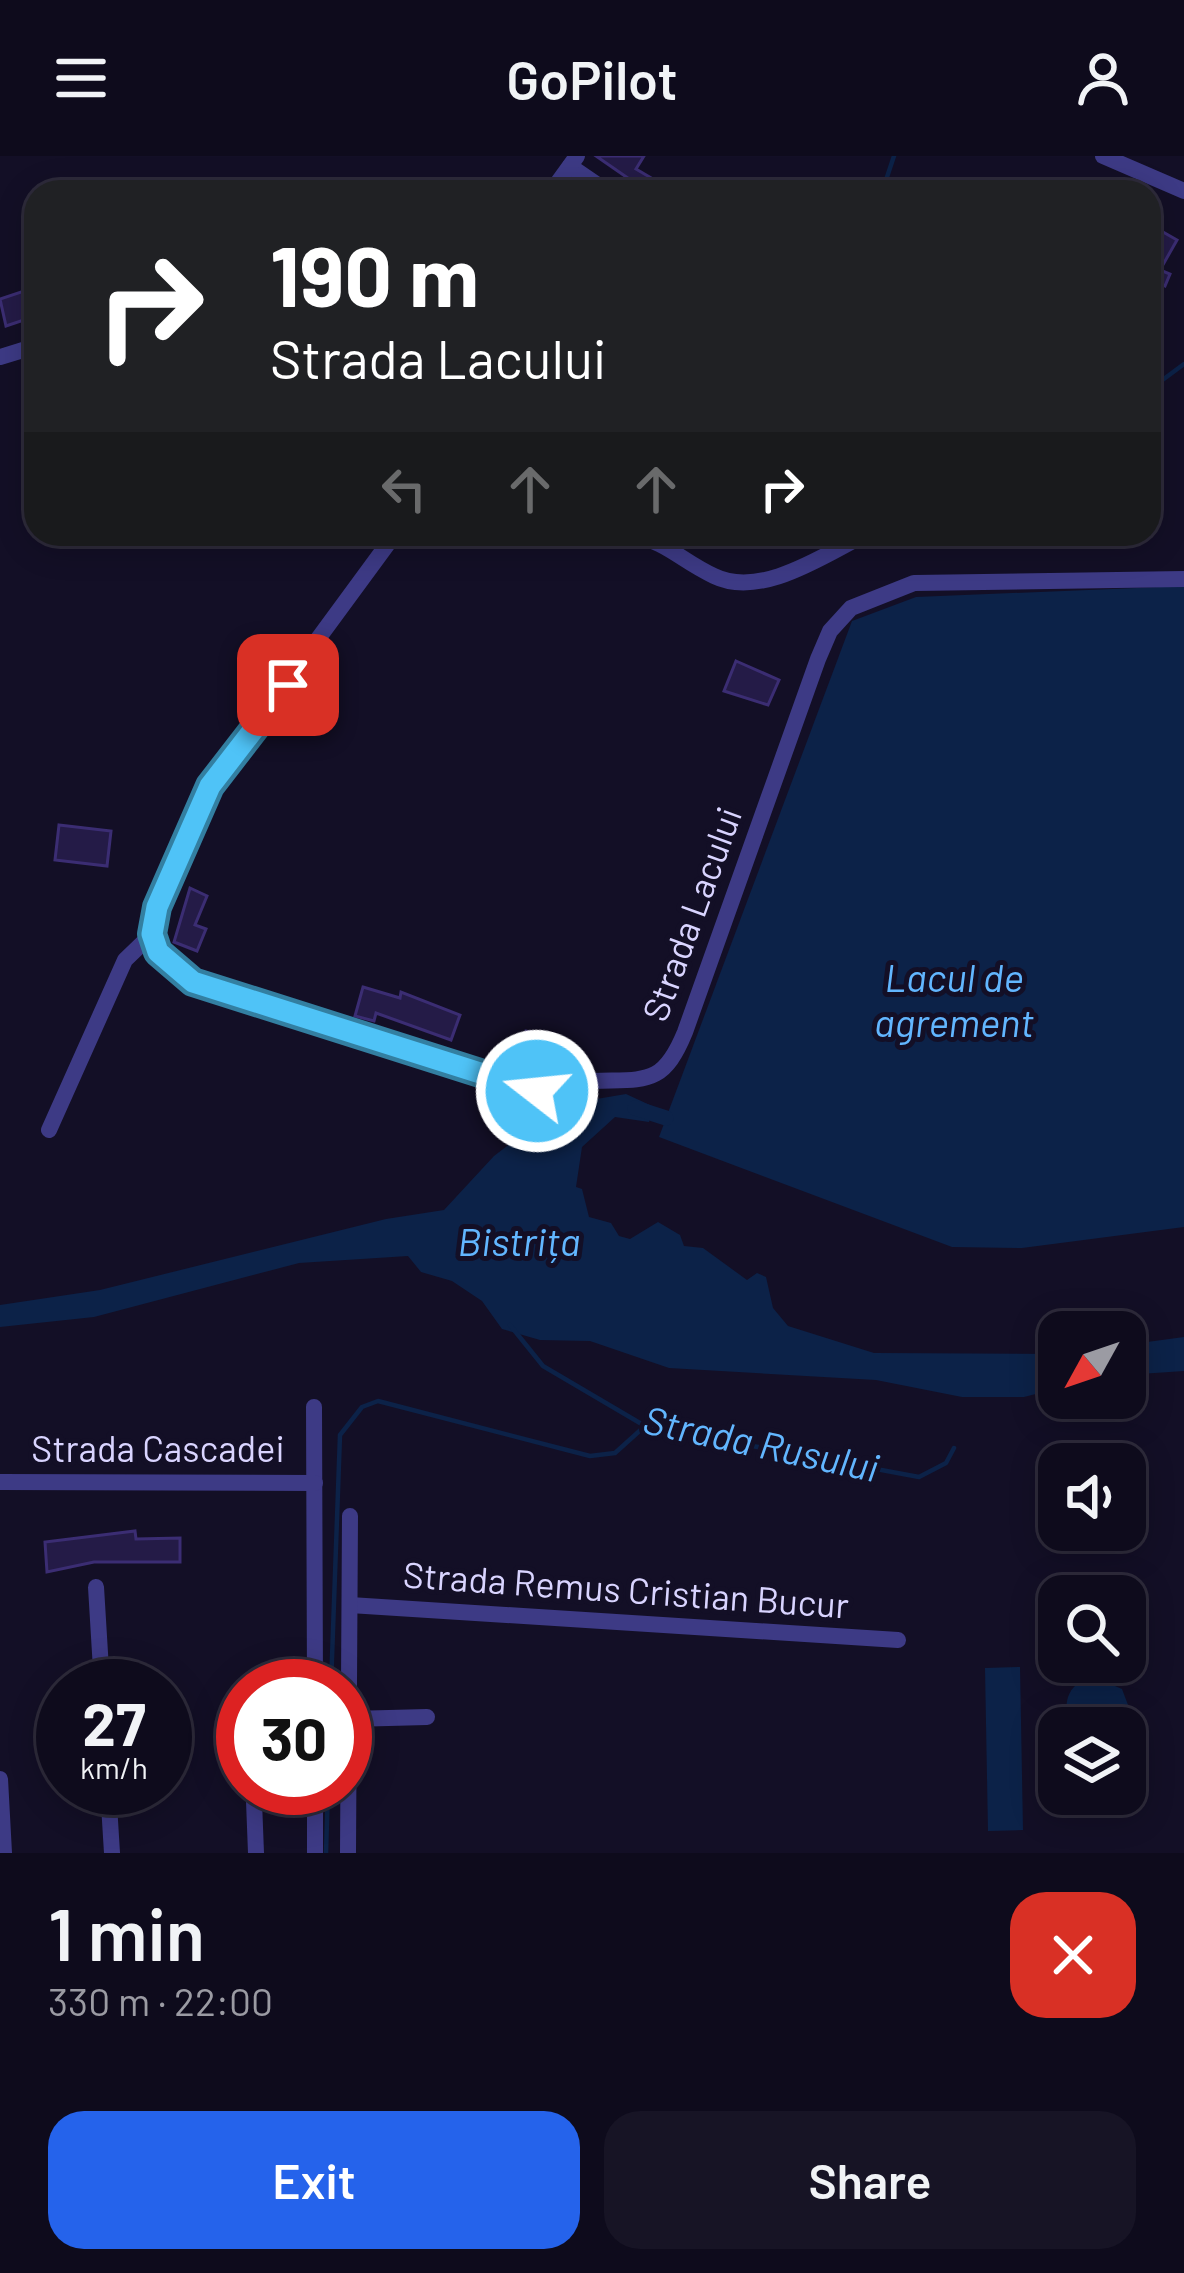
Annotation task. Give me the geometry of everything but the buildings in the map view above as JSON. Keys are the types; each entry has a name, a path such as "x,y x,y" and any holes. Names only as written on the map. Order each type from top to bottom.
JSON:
{"street":[{"path":"1103,156 1159,180"},
{"path":"49,1130 125,960 152,934 157,907 210,786 386,546"},
{"path":"668,546 708,574 738,583 805,566 843,546"},
{"name":"Strada Lacului","path":"152,934 158,952 193,982 520,1088 537,1091 588,1081 644,1080 667,1069 676,1054 818,658 840,617 867,599 914,583 1184,579"},
{"name":"Strada Cascadei","path":"314,1407 315,1659"},
{"name":"Strada Cascadei","path":"0,1482 315,1483"},
{"path":"350,1516 350,1659"},
{"path":"96,1587 100,1659"},
{"name":"Strada Remus Cristian Bucur","path":"350,1605 898,1640"},
{"path":"372,1718 427,1717"},
{"path":"0,1779 4,1853"},
{"path":"110,1815 112,1853"},
{"path":"255,1815 256,1853"},
{"path":"315,1815 315,1853"},
{"path":"348,1853 349,1815"}],"water":[{"name":"Lacul de agrement","path":"1184,586 1184,1227 1022,1248 952,1247 659,1137 852,621 916,597"},
{"name":"Bistrița","path":"626,1094 652,1106 649,1122 615,1117 582,1147 576,1187 582,1189 589,1217 611,1223 619,1236 630,1239 658,1222 680,1235 684,1246 703,1248 747,1280 757,1273 766,1277 773,1308 788,1326 874,1353 1038,1354 1038,1393 962,1397 876,1380 669,1368 590,1341 540,1340 502,1329 482,1301 452,1281 421,1272 408,1256 299,1263 94,1317 0,1327 0,1305 100,1290 386,1219 444,1210 494,1156 567,1104"},
{"path":"1184,1337 1184,1371 1146,1374 1146,1342"},
{"path":"1020,1667 1023,1830 988,1831 985,1668"},
{"path":"1108,1683 1122,1689 1127,1707 1067,1707 1076,1685"}],"waterway":[{"path":"886,180 894,156"},
{"path":"1161,381 1184,364"},
{"path":"635,1108 666,1118"},
{"name":"Strada Rusului","path":"510,1325 543,1366 645,1426 919,1477 946,1463 954,1448"},
{"path":"332,1659 340,1435 362,1407 378,1401 590,1456 615,1453 645,1426"},
{"path":"326,1853 327,1815"}],"route":[{"path":"288,685 210,786 157,907 152,934 158,952 193,982 537,1091"}]}
